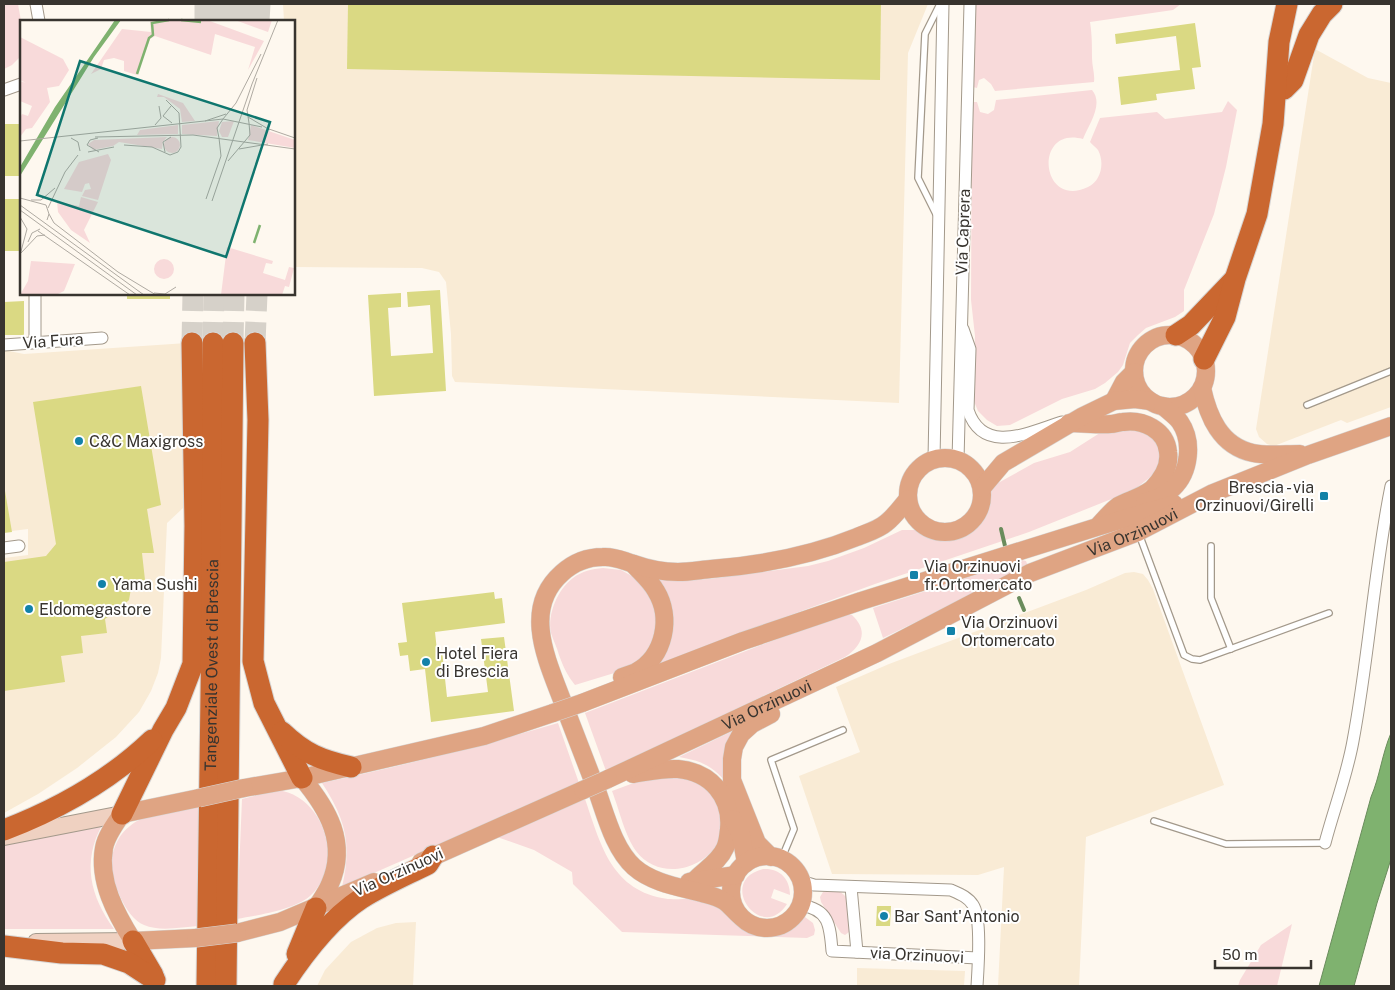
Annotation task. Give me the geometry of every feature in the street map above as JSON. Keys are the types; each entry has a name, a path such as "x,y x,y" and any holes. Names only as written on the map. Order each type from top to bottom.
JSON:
{"highway":[{"path":"1274,4 1279,42"},
{"path":"1204,359 1225,317 1235,279 1257,214 1273,124 1279,42 1287,4"},
{"path":"1273,124 1284,89 1299,4"},
{"path":"1284,89 1292,80 1309,35 1322,14 1332,4"},
{"path":"1176,335 1191,325 1235,279"},
{"path":"222,428 243,382 224,343"},
{"path":"222,428 205,386 224,343"},
{"path":"224,343 258,420 253,661 264,703 302,778"},
{"path":"122,814 163,730 176,708 193,664 195,526 224,343"},
{"name":"Tangenziale Ovest di Brescia","path":"208,986 212,623 222,428"},
{"name":"Tangenziale Ovest di Brescia","path":"222,428 226,986"},
{"path":"273,724 297,746 316,757 352,767"},
{"path":"4,830 71,800 132,759 163,730"},
{"path":"284,985 301,959 336,919 361,899 428,864 433,856"},
{"path":"284,985 316,908"},
{"path":"133,941 157,983"},
{"path":"4,944 62,953 103,954 129,963 157,983"}],"main road":[{"path":"982,488 1003,463 1076,419 1114,401 1135,399 1156,403 1174,407 1185,404 1195,398 1202,388 1206,369 1204,359 1194,343 1185,338 1176,335 1165,335 1155,338 1146,344 1135,362 1134,372 1136,383 1141,393 1156,403 1179,420 1185,431 1189,446 1182,474 1175,487 1165,495 1118,513 1097,527"},
{"path":"1114,401 1124,382 1134,372"},
{"path":"1202,388 1206,408 1212,422 1223,436 1234,444 1252,452 1308,455"},
{"path":"1076,419 1112,424 1142,423 1159,432 1165,440 1168,449 1169,459 1166,470 1160,480 1141,496 1118,507 1097,527"},
{"name":"Via Orzinuovi","path":"4,837 302,778 484,736 582,703 761,635 861,601 1097,527 1213,493 1308,455 1391,426"},
{"path":"963,463 975,473 982,488 980,508 975,518 963,528 948,532 937,532 927,528 919,522 910,507 908,499 908,488 917,470 934,460 946,458 963,463 1003,463"},
{"name":"Via Orzinuovi","path":"4,944 196,938 237,932 280,922 316,908 610,778 877,653 1030,573 1138,532 1213,493"},
{"path":"886,523 908,499"},
{"path":"823,678 802,698 752,724 741,734 734,747 732,780 757,843 792,868 801,881 800,905 789,920 772,928 756,926 749,923 724,901 676,885 665,884 646,876 624,856 616,842 554,679 540,635 539,617 544,598 556,578 567,568 591,558 605,556 618,558 655,570 678,572 730,567 781,560 835,546 886,523 919,522"},
{"path":"582,703 606,683 637,672 648,663 661,642 665,617 662,605 650,581 633,564"},
{"path":"610,778 664,769 678,769 703,776 714,785 725,800 741,835 741,869"},
{"name":"Via Orzinuovi","path":"302,778 325,808 336,838 337,854 335,869 330,885 316,908"},
{"path":"694,881 716,861 725,849 728,840 730,812"},
{"path":"122,814 104,848 103,863 107,890 113,906 133,941"},
{"path":"739,915 733,904 731,894 732,883 741,869 756,858 776,858"},
{"path":"676,885 741,869"}],"street":[{"path":"36,4 39,20"},
{"name":"Via Caprera","path":"934,460 942,4"},
{"name":"Via Caprera","path":"963,463 960,322 970,4"},
{"path":"4,90 20,84"},
{"path":"34,342 35,295"},
{"path":"960,322 970,349 968,410 971,418 983,432 998,438 1014,436 1076,419"},
{"name":"Via Fura","path":"4,345 102,338"},
{"path":"1325,843 1347,770 1353,743 1366,667 1370,620 1391,486"},
{"path":"4,548 19,546"},
{"name":"via Orzinuovi","path":"801,881 814,885 952,890 967,898 975,907 978,919 977,986"},
{"name":"via Orzinuovi","path":"851,887 857,952"},
{"name":"via Orzinuovi","path":"800,905 814,907 824,916 831,933 832,951 978,958"}],"lane":[{"name":"Via Caprera","path":"939,221 918,178 925,34 942,4"},
{"path":"1307,406 1391,371"},
{"path":"1138,532 1184,654 1192,660 1200,660 1329,613"},
{"path":"1211,546 1211,598 1231,649"},
{"path":"776,858 794,829 771,760 843,730"},
{"path":"1154,821 1226,844 1325,843"}],"shaded area":[{"path":"4,4 18,4 21,20 20,57 12,65 4,69"},
{"path":"283,4 928,4 908,53 899,403 455,382 452,376 451,334 446,282 439,272 422,268 295,267 295,20 284,20"},
{"path":"976,4 1181,4 1173,10 1090,22 1094,82 995,91 984,78 979,80 977,88 973,87"},
{"path":"1315,49 1368,78 1391,83 1391,407 1347,423 1341,420 1274,446 1267,444 1259,437 1256,429"},
{"path":"1092,90 1097,101 1096,108 1083,139 1067,138 1056,144 1050,154 1049,166 1052,178 1060,187 1072,191 1088,187 1099,176 1101,166 1100,155 1090,142 1100,118 1157,112 1165,119 1222,112 1228,101 1237,110 1226,167 1214,214 1184,290 1184,311 1175,317 1146,328 1138,335 1130,343 1123,365 1105,383 1095,389 1062,399 1010,425 997,426 978,411 973,399 975,336 971,300 972,102 977,102 980,112 988,114 994,110 996,100"},
{"path":"187,343 183,508 167,523 161,658 151,691 139,712 116,737 77,768 38,794 4,813 4,558 28,555 28,529 4,532 4,350 24,354"},
{"path":"1133,424 1162,444 1159,463 1154,474 1134,490 1029,532 875,584 649,669 662,655 656,578 709,579 808,566 864,548 902,530 920,530 941,536 965,533 974,528 982,519 992,489 998,483 1034,463 1070,452 1106,429"},
{"path":"1022,560 1026,561 1028,566 1025,569 883,638 873,608"},
{"path":"603,568 621,570 639,580 658,608 655,642 634,667 575,685 564,667 551,633 552,610 558,595 573,578 587,571"},
{"path":"1125,573 1143,574 1153,589 1224,785 1086,837 1079,986 998,986 1004,867 978,875 832,874 799,776 860,752 836,687 889,664 1086,590"},
{"path":"846,615 852,615 862,632 856,648 845,657 606,771 585,713 811,626"},
{"path":"558,723 579,783 342,887 346,858 345,833 337,809 322,783 441,755"},
{"path":"735,730 729,785 707,765 695,760 679,757"},
{"path":"1391,733 1391,859 1354,986 1319,986 1371,797"},
{"path":"677,773 711,790 718,804 723,822 720,839 711,852 698,862 682,868 666,869 650,863 636,851 625,830 612,791 658,774"},
{"path":"277,790 293,795 307,804 318,817 325,833 328,850 327,867 321,882 310,896 303,901 275,911 237,919 242,799"},
{"path":"585,799 602,847 610,861 619,874 644,893 662,898 700,899 720,908 745,927 766,933 779,931 805,917 813,923 814,935 807,938 622,932 573,884 572,872 534,850 497,837"},
{"path":"200,807 198,926 164,929 144,925 137,921 125,906 116,887 113,877 112,859 118,841 126,829 144,818"},
{"path":"102,825 92,852 92,878 99,904 114,929 4,929 4,845"},
{"path":"763,869 779,872 786,879 790,895 774,889 771,898 787,904 777,914 766,917 756,914 748,906 743,896 743,885 749,876"},
{"path":"830,889 844,894 852,911 849,932 845,935 841,933 821,902 820,897 823,892"},
{"path":"416,922 413,986 317,986 325,970 351,942 377,928 396,923"},
{"path":"1292,924 1277,986 1238,986 1261,945"},
{"path":"857,968 965,971 964,986 857,986"}],"building":[{"path":"348,4 881,4 880,80 347,69"},
{"path":"1195,23 1201,67 1192,68 1195,89 1156,94 1157,100 1121,105 1118,77 1180,70 1176,36 1116,44 1115,34"},
{"path":"4,124 20,124 20,176 4,176"},
{"path":"4,199 20,199 20,251 4,251"},
{"path":"440,290 446,391 374,396 368,295 401,293 401,307 388,308 391,356 433,353 430,305 408,307 407,292"},
{"path":"127,295 170,295 170,299 127,299"},
{"path":"24,301 24,335 4,335 4,302"},
{"path":"141,386 161,505 147,509 154,553 142,553 145,580 132,583 129,600 105,619 107,633 81,636 83,653 61,656 65,682 4,691 4,562 46,556 56,544 33,402"},
{"path":"4,485 12,532 4,533"},
{"name":"Hotel Fiera di Brescia","path":"494,592 495,599 502,598 505,623 435,632 437,651 442,651 447,697 488,692 481,639 504,637 514,711 431,722 425,669 410,671 408,655 400,656 398,643 407,642 402,603"},
{"name":"Bar Sant'Antonio","path":"877,906 891,906 890,926 876,926"}],"waterway":[{"path":"1001,529 1005,546"},
{"path":"1019,598 1024,610"}],"tunnel":[{"path":"205,4 205,20"},
{"path":"220,20 221,4"},
{"path":"239,20 240,4"},
{"path":"259,20 260,4"},
{"path":"192,343 193,295"},
{"path":"213,343 214,295"},
{"path":"233,343 234,295"},
{"path":"255,343 257,295"}],"place":[{"name":"C&C Maxigross","path":"79,441"},
{"name":"Brescia - via Orzinuovi/Girelli","path":"1324,496"},
{"name":"Via Orzinuovi fr.Ortomercato","path":"914,575"},
{"name":"Yama Sushi","path":"102,584"},
{"name":"Eldomegastore","path":"29,609"},
{"name":"Via Orzinuovi Ortomercato","path":"951,631"},
{"name":"Hotel Fiera di Brescia","path":"426,662"},
{"name":"Bar Sant'Antonio","path":"884,916"}]}
